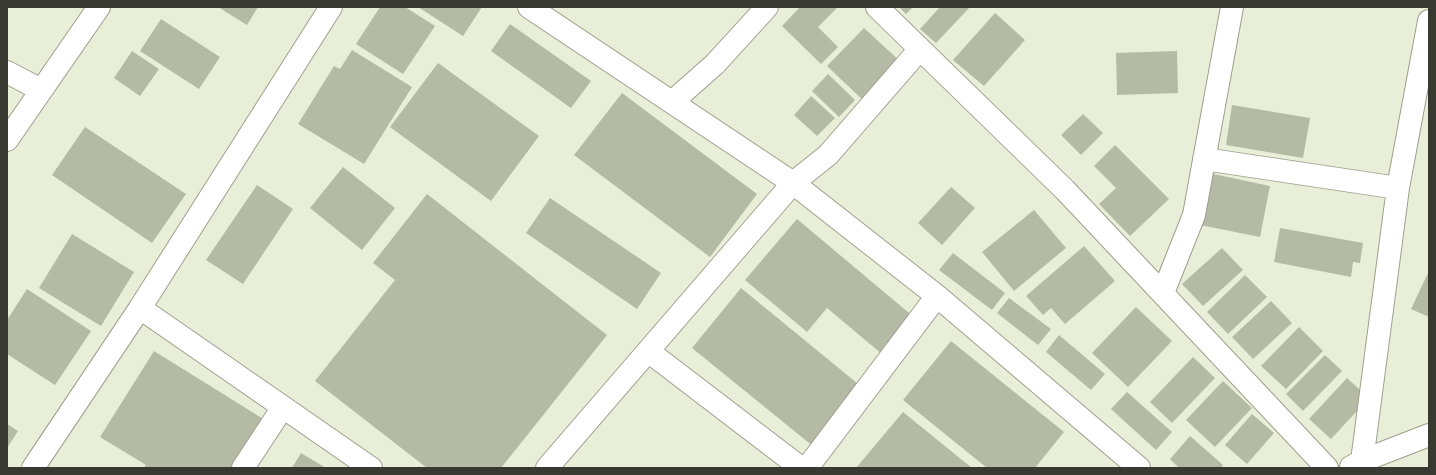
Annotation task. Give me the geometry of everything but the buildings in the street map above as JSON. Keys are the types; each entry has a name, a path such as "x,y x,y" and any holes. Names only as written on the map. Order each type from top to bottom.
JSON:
{"street":[{"path":"7,140 99,7"},
{"path":"32,468 140,308 331,7"},
{"path":"529,7 793,183 938,296 1139,468"},
{"path":"672,102 715,64 767,7"},
{"path":"877,7 1065,190 1327,468"},
{"path":"1163,293 1194,215 1232,7"},
{"path":"1356,465 1398,188 1429,21"},
{"path":"547,468 793,183 828,155 920,49"},
{"path":"7,72 41,90"},
{"path":"1204,159 1398,188"},
{"path":"807,468 938,296"},
{"path":"140,308 371,468"},
{"path":"648,351 801,468"},
{"path":"243,468 283,407"},
{"path":"1356,465 1429,435"}]}
